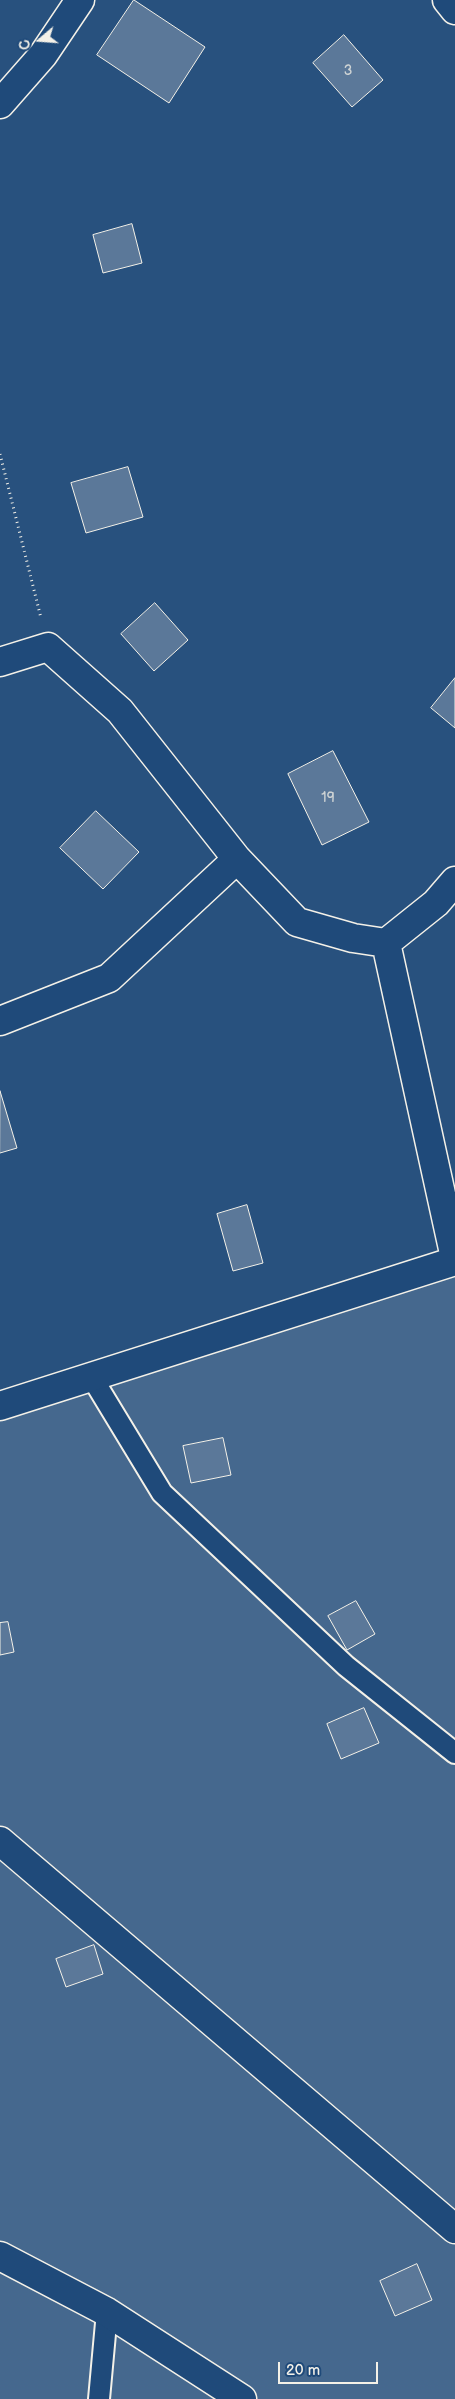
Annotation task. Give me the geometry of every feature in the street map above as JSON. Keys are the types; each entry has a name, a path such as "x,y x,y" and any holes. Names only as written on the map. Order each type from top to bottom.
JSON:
{"street":[{"path":"0,104 43,55 80,0"},
{"path":"447,0 455,10"},
{"path":"0,662 48,647 120,711 237,859 297,922 353,938 386,943 436,903 455,881"},
{"path":"0,1021 109,978 237,859"},
{"path":"0,1406 455,1259 386,943"},
{"path":"0,1841 455,2229"},
{"path":"0,2256 107,2312 213,2389 242,2399"}],"lane":[{"path":"91,1376 162,1493 346,1666 455,1753"},
{"path":"99,2399 107,2312"}],"path":[{"path":"0,454 48,647"}],"shaded area":[{"path":"455,1261 455,2399 0,2399 0,1406"}],"building":[{"path":"134,0 205,47 169,103 97,55"},
{"path":"344,35 383,80 352,107 313,63"},
{"path":"132,224 142,263 103,273 93,235"},
{"path":"128,467 143,517 86,533 71,483"},
{"path":"155,603 188,640 154,671 121,634"},
{"path":"455,678 455,728 431,708"},
{"path":"333,751 369,822 322,845 288,774"},
{"path":"96,811 139,852 103,889 60,848"},
{"path":"0,1091 17,1148 0,1153"},
{"path":"247,1205 263,1263 233,1271 217,1214"},
{"path":"223,1438 231,1475 191,1483 183,1446"},
{"path":"356,1601 375,1634 347,1650 328,1616"},
{"path":"8,1622 14,1652 0,1655 0,1623"},
{"path":"364,1708 379,1743 341,1759 327,1724"},
{"path":"94,1945 103,1974 66,1987 56,1959"},
{"path":"417,2264 432,2300 395,2316 380,2281"}]}
